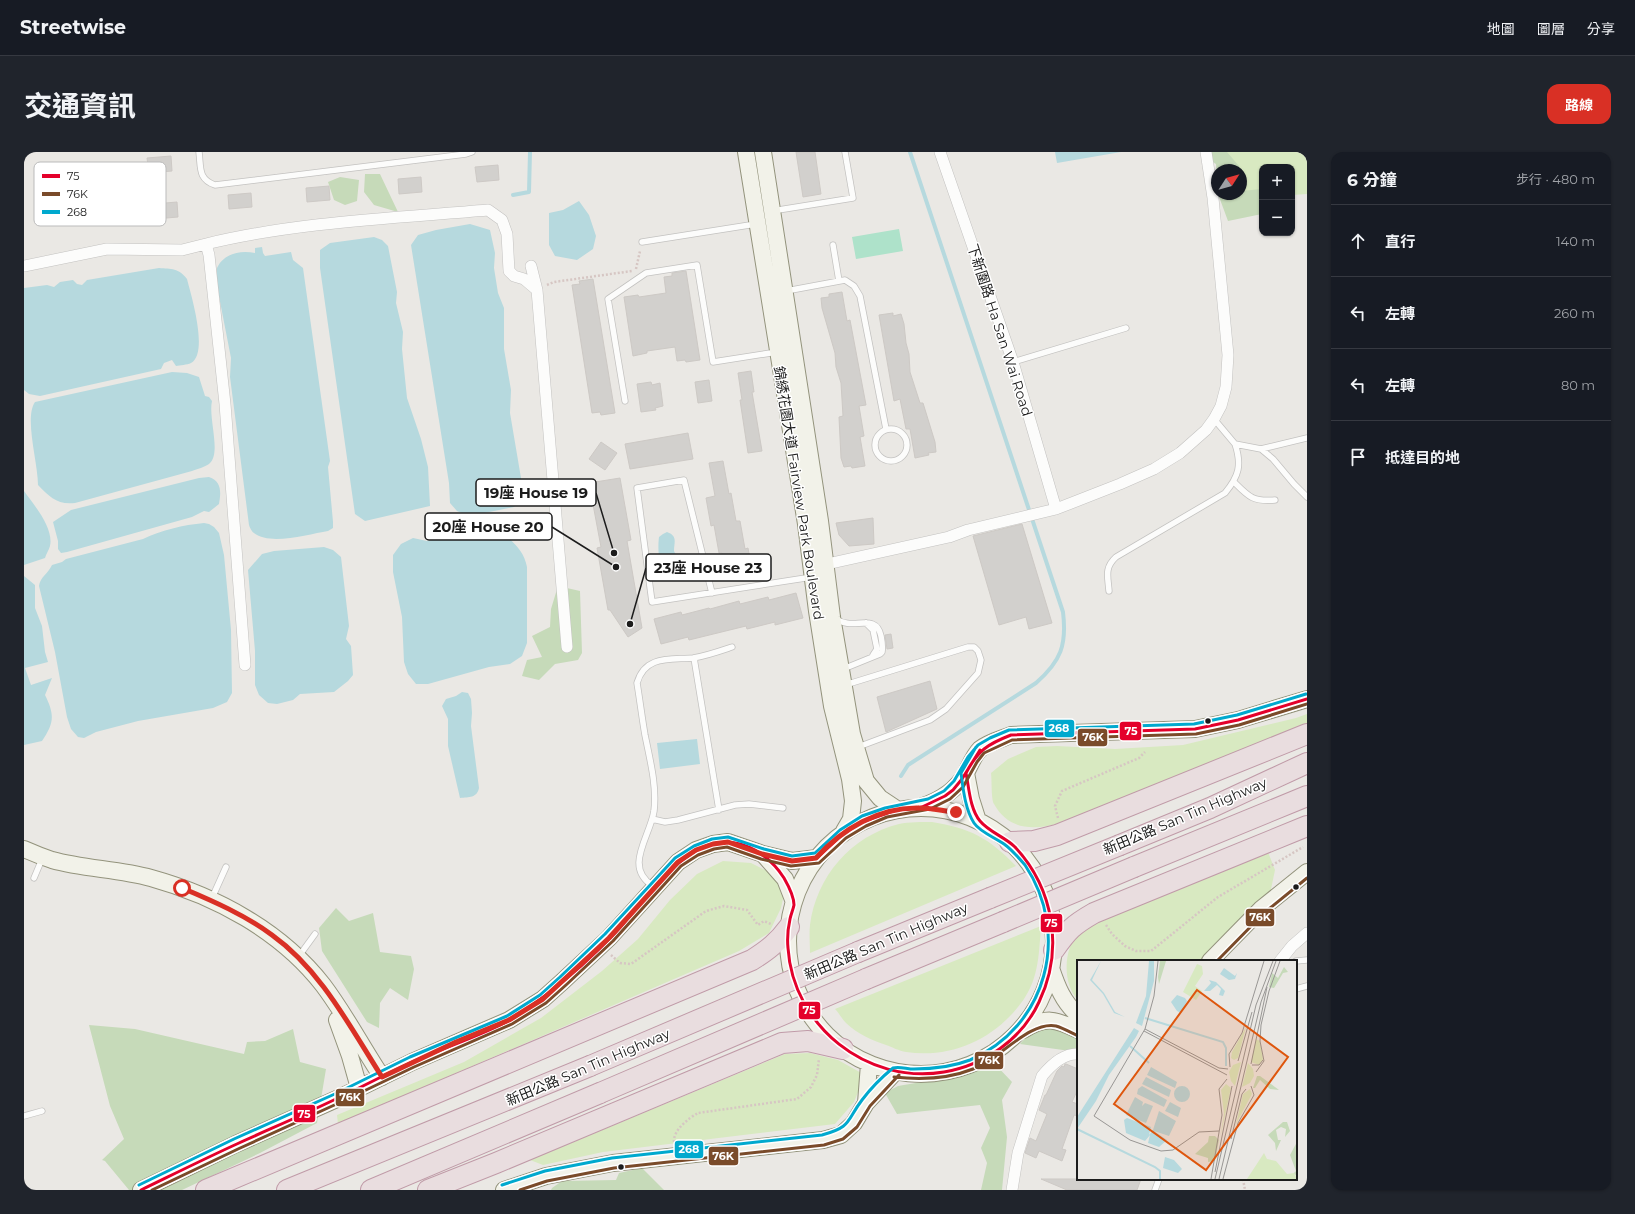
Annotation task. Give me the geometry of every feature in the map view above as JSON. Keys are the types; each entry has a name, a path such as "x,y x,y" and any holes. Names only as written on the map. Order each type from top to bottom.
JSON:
{"highway":[{"path":"1010,842 1034,841 1057,835 1307,734"},
{"name":"新田公路 San Tin Highway","path":"287,1190 590,1066 858,952 1210,808 1307,763"},
{"name":"新田公路 San Tin Highway","path":"371,1190 866,979 1307,796"},
{"path":"1053,959 1066,933 1075,924 1094,913 1307,826"},
{"path":"206,1190 752,960 770,949 780,940 789,927"},
{"path":"428,1190 782,1043 808,1041 843,1049"}],"street":[{"name":"錦綉花園大道 Fairview Park Boulevard","path":"746,152 777,352 819,571 832,617 842,680 856,748 866,782 880,798 898,810"},
{"name":"錦綉花園大道 Fairview Park Boulevard","path":"763,152 785,291 819,571 817,611 832,706 852,790 853,801 851,819 844,832"},
{"name":"下新圍路 Ha San Wai Road","path":"940,152 1013,362 1056,509"},
{"path":"819,571 949,537 968,530 1056,509 1154,469 1180,453 1196,440 1214,419 1221,406 1226,387 1228,355 1213,198 1206,152"},
{"path":"24,266 107,249 182,250 222,240 302,227 488,210 502,220 507,234 509,271 514,276 524,279 537,290"},
{"path":"206,244 225,404 245,665"},
{"path":"531,266 537,290 568,647"},
{"path":"919,808 948,794 960,783 980,750 992,742 1011,735 1195,729 1238,720 1307,699"},
{"path":"966,773 971,799 978,821"},
{"path":"1077,1014 1061,996 1053,959 1053,920 1046,893 1028,861 1010,842 978,821 956,812 919,808 898,810 875,816 844,832 827,846 816,858 803,879 794,902 789,927 788,948 792,973 805,1005 821,1028 843,1049 870,1064 895,1072 936,1074 961,1069 982,1060 999,1050 1020,1032 1034,1024 1049,1020 1061,1022 1077,1030"},
{"path":"141,1190 236,1144 450,1045 509,1020 543,999 609,938 678,862 696,850 713,844 728,842 762,854 792,861 816,858"},
{"path":"24,849 52,860 150,878 182,888 211,901 272,934 303,963 337,1006 382,1077"},
{"path":"762,854 785,879 794,902"},
{"path":"1211,960 1261,909 1307,872"},
{"path":"1281,960 1292,946 1307,934"},
{"path":"1020,1032 1034,1013 1042,998 1053,959"},
{"path":"303,963 337,1020 350,1056 359,1088"},
{"path":"1012,1190 1018,1153 1042,1076 1050,1066 1061,1058 1077,1054"},
{"path":"866,1103 870,1064"},
{"path":"504,1190 553,1175 613,1163 823,1140 835,1137 841,1135 854,1123 866,1103 895,1072"}],"lane":[{"path":"199,152 201,172 206,181 216,185 466,154 472,152"},
{"path":"772,211 853,198 845,152"},
{"path":"642,242 757,224"},
{"path":"833,245 839,281"},
{"path":"625,401 608,299 646,273 697,265 713,362 777,352"},
{"path":"785,291 845,280 854,286 860,296 886,429"},
{"path":"1013,362 1126,328"},
{"path":"1109,591 1107,569 1116,557 1225,493 1234,482 1240,458 1235,444 1214,419"},
{"path":"886,429 896,429 904,435 908,443 906,452 900,460 891,462 882,460 876,452 874,443 878,434 886,429"},
{"path":"1235,444 1261,449 1307,438"},
{"path":"1261,449 1273,459 1307,497"},
{"path":"712,593 684,480 636,488 652,602 712,593 819,571"},
{"path":"1234,482 1253,499 1261,501 1275,500"},
{"path":"832,617 844,624 850,625 866,623 877,626 883,647 882,652 848,667 842,680"},
{"path":"655,888 643,875 638,861 639,854 652,819 655,797 653,775 637,683 640,674 648,665 658,661 694,658 732,647"},
{"path":"842,680 968,647 974,647 978,651 981,660 978,673 946,709 930,720 856,748"},
{"path":"694,658 719,810"},
{"path":"652,819 665,822 735,805 749,804 783,808"},
{"path":"34,878 43,856"},
{"path":"211,901 226,867"},
{"path":"303,963 315,934"},
{"path":"1297,961 1307,960"},
{"path":"1297,989 1307,986"},
{"path":"24,1116 42,1112"},
{"path":"1155,1190 1159,1180"}],"path":[{"path":"537,290 554,282 636,271 642,242"},
{"path":"1058,819 1055,806 1062,791 1139,758 1145,752"},
{"path":"1105,923 1112,934 1125,946 1136,951 1151,950 1218,898 1307,844"},
{"path":"610,955 620,963 630,964 706,911 724,906 746,910 758,925"},
{"path":"676,1156 674,1138 685,1121 698,1113 797,1099 811,1087 817,1075 818,1060"},
{"path":"1243,1180 1245,1190"}],"green space":[{"path":"1203,152 1227,152 1237,164 1216,164 1201,155"},
{"path":"1226,152 1307,152 1307,194 1295,195 1295,164 1259,164 1259,197 1247,195 1247,164 1227,164"},
{"path":"365,174 380,174 398,212 374,205 364,192"},
{"path":"340,177 359,180 357,201 345,205 334,200 328,182"},
{"path":"1259,189 1259,215 1228,221 1220,200 1247,200 1247,190"},
{"path":"899,229 903,251 856,259 852,237"},
{"path":"558,586 580,591 582,653 578,660 555,664 539,680 522,676 527,660 542,657 532,636 550,627 551,609"},
{"path":"1307,714 1307,725 1083,816 1059,823 1035,827 1023,826 1012,822 1002,815 993,802 991,773 1008,759 1036,747 1057,746 1115,749 1183,745 1296,718"},
{"path":"932,822 957,827 988,841 1016,866 810,953 810,925 814,907 828,875 839,861 851,849 866,838 882,830 903,823"},
{"path":"1268,852 1275,870 1270,894 1253,906 1201,960 1077,960 1077,999 1069,985 1067,975 1070,946 1080,931 1099,920"},
{"path":"723,861 751,863 773,874 784,894 781,908 769,933 739,951 338,1124 337,1115 464,1062 541,1018 602,971 638,939 670,900 697,874"},
{"path":"336,908 349,921 373,913 380,952 411,956 414,969 408,1000 390,988 380,1003 379,1028 367,1022 322,951 319,928"},
{"path":"1041,926 1037,964 1033,982 1029,991 1013,1013 1001,1025 972,1043 957,1049 940,1052 923,1053 903,1051 875,1041 860,1033 846,1023 835,1009"},
{"path":"1042,1019 1077,1034 1077,1051 1020,1044"},
{"path":"89,1025 135,1029 244,1054 247,1042 265,1041 293,1029 300,1062 326,1069 317,1123 260,1153 182,1190 129,1190 105,1161 102,1160 124,1139 110,1106"},
{"path":"810,1053 838,1060 865,1075 854,1102 835,1124 603,1152 543,1165 530,1160 785,1054"},
{"path":"994,1063 1012,1082 1002,1100 1007,1137 1002,1190 981,1190 987,1163 981,1148 990,1128 980,1105 897,1114 885,1093 898,1086 945,1078"},
{"path":"642,1168 664,1190 551,1190 562,1181 616,1180 619,1173"}],"water":[{"path":"1055,152 1121,152 1057,163"},
{"path":"579,201 589,215 596,236 593,249 577,260 555,256 549,245 549,213 563,210"},
{"path":"470,224 490,230 495,253 494,268 498,293 504,308 504,349 511,390 510,413 521,478 520,501 514,507 469,516 457,511 450,503 449,483 411,245 418,235"},
{"path":"374,237 382,240 388,246 397,292 396,303 403,332 402,349 407,398 421,439 428,467 430,506 365,521 355,514 320,268 320,250 330,243"},
{"path":"262,247 265,256 291,252 293,260 303,268 330,461 328,467 333,528 328,531 279,539 261,537 251,530 249,525 230,377 231,358 216,281 217,268 228,256 239,252 255,253 255,248"},
{"path":"159,268 178,271 187,279 195,310 199,336 199,348 196,357 191,363 176,366 172,360 164,363 161,369 40,396 29,394 24,390 24,288 47,285 54,287 60,282 73,280 77,284 82,285 87,280"},
{"path":"172,372 187,373 199,377 205,396 209,397 212,401 211,408 215,444 213,459 209,464 192,471 75,503 63,503 54,499 38,485 31,429 32,409 35,402"},
{"path":"209,477 218,484 220,488 220,496 219,504 209,512 204,511 192,517 67,552 61,553 58,549 58,541 53,522 71,510 199,478"},
{"path":"24,491 46,524 49,532 50,546 45,558 24,565"},
{"path":"204,523 214,527 219,533 224,555 231,630 232,693 227,702 213,708 138,721 96,732 84,738 78,737 71,729 67,717 55,652 39,586 41,580 52,565 66,559 143,539 173,528"},
{"path":"499,532 517,546 526,561 527,643 522,656 510,664 489,667 428,684 416,684 408,674 404,662 402,617 393,572 393,555 401,544 413,538 427,541 448,537 469,537"},
{"path":"667,532 674,537 674,551 679,559 678,566 672,570 667,570 661,565 658,550 659,537"},
{"path":"324,547 333,550 341,557 349,626 346,639 351,646 353,675 334,692 300,694 293,700 277,704 268,703 259,695 255,685 255,651 248,570 262,554 274,551"},
{"path":"24,576 35,585 35,608 42,626 45,652 48,662 25,668 31,685 52,678 45,695 52,714 52,719 49,729 42,741 24,745"},
{"path":"462,692 468,693 471,699 471,726 479,788 476,794 469,797 460,798 448,746 448,719 442,706 446,699 456,696"},
{"path":"697,739 700,764 660,769 657,743"}],"building":[{"path":"796,152 815,152 821,194 803,197"},
{"path":"171,156 172,171 166,172 166,162 148,162 147,158"},
{"path":"498,165 499,180 477,182 475,167"},
{"path":"421,177 422,192 399,194 398,179"},
{"path":"329,186 330,200 307,202 306,188"},
{"path":"251,193 252,207 229,209 228,195"},
{"path":"177,202 178,217 166,218 166,203"},
{"path":"686,271 700,360 686,362 685,360 677,361 675,347 647,351 647,353 633,356 624,297 638,295 639,297 666,293 664,277 672,276 672,273"},
{"path":"593,279 615,413 601,415 600,412 592,413 572,285 580,284 579,281"},
{"path":"842,292 847,321 850,320 866,405 859,406 864,436 860,437 865,466 852,468 851,466 844,467 841,458 839,417 843,416 841,383 836,367 835,353 822,308 821,298 829,297 829,294"},
{"path":"893,313 893,316 901,314 909,354 910,372 920,403 923,403 935,442 936,452 928,453 929,455 915,458 910,429 906,429 900,399 894,401 879,315"},
{"path":"751,371 754,392 752,392 762,451 748,453 740,400 742,400 738,373"},
{"path":"709,380 712,401 698,403 695,382"},
{"path":"651,382 652,385 660,383 663,406 655,408 656,410 641,412 637,384"},
{"path":"688,433 693,459 630,469 625,444"},
{"path":"601,442 617,453 605,470 589,459"},
{"path":"723,461 736,521 740,521 745,549 748,548 753,576 727,580 722,553 719,553 714,525 711,526 706,498 715,496 709,463"},
{"path":"620,478 631,540 627,541 642,628 628,637 610,610 608,610 597,548 601,547 589,483"},
{"path":"873,518 874,544 849,546 839,535 836,523"},
{"path":"1022,524 1052,623 1029,629 1026,617 999,625 973,536"},
{"path":"796,593 803,618 775,625 775,622 747,629 746,626 689,640 688,637 661,644 654,619 681,612 682,615 739,601 740,604 768,597 769,600"},
{"path":"891,634 893,648 887,649 885,635"},
{"path":"930,681 937,709 886,732 877,697"},
{"path":"1066,1064 1077,1069 1077,1091 1072,1102 1077,1104 1077,1116 1074,1115 1062,1149 1066,1150 1062,1161 1039,1151 1036,1158 1025,1153 1030,1138 1036,1141 1047,1114 1039,1110 1045,1095 1057,1071 1062,1066 1064,1067"},
{"path":"1041,1179 1141,1180 1137,1190 1067,1190"}],"waterway":[{"path":"513,195 529,192 530,152"},
{"path":"901,776 908,765 1036,683 1045,675 1057,660 1063,643 1064,634 1063,612 910,152"}],"transit line":[{"name":"268","path":"139,1185 234,1139 337,1093 410,1057 507,1016 540,995 560,977 605,934 675,858 694,846 712,839 728,837 764,849 792,856 815,853 840,830 862,816 885,808 928,799 944,791 954,781 968,757 978,745 1009,730 1194,724 1237,715 1306,694"},
{"name":"75","path":"141,1190 326,1104 410,1063 510,1020 555,988 591,957 616,932 649,893 675,866 703,847 717,843 737,843 755,850 764,856 784,878 794,902 790,917 788,941 793,976 804,1002 819,1025 839,1044 862,1059 888,1069 915,1074 944,1072 974,1063 988,1057 1012,1039 1023,1028 1032,1015 1047,982 1053,941 1051,921 1039,882 1015,847 984,825 974,811 970,798 966,773 979,753 990,745 1011,735 1195,729 1238,720 1307,699"},
{"name":"76K","path":"152,1190 414,1067 512,1024 546,1003 566,985 613,941 681,866 698,855 714,849 727,847 761,859 791,866 819,863 846,838 866,826 887,817 930,809 950,799 963,787 977,762 984,753 1012,740 1196,734 1239,725 1307,704"},
{"name":"268","path":"502,1185 545,1171 612,1158 822,1135 832,1132 844,1126 869,1091 893,1068 935,1068 970,1060 996,1045 1018,1025 1033,1002 1044,976 1048,948 1047,920 1039,892 1025,865 1007,846 983,832 974,823 968,811 961,773 976,747"},
{"name":"75","path":"746,848 792,861 817,858 843,834 862,822 896,810 922,807 945,796 953,790 962,779 980,750"},
{"name":"76K","path":"1218,960 1264,913 1307,878"},
{"name":"76K","path":"894,1077 944,1077 973,1069 994,1057 1035,1029 1046,1026 1056,1026 1076,1035"},
{"name":"76K","path":"520,1190 547,1181 614,1168 824,1145 843,1139 857,1127 870,1106 899,1075"}],"place":[{"name":"19座 House 19","path":"614,553"},
{"name":"20座 House 20","path":"616,567"},
{"name":"23座 House 23","path":"630,624"}],"route":[{"path":"182,888 223,906 272,934 289,949 322,985 382,1077 456,1042 509,1020 543,999 609,938 642,904 678,862 696,850 713,844 728,842 762,854 792,861 816,858 827,846 844,832 875,816 898,810 919,808 956,812"}]}
